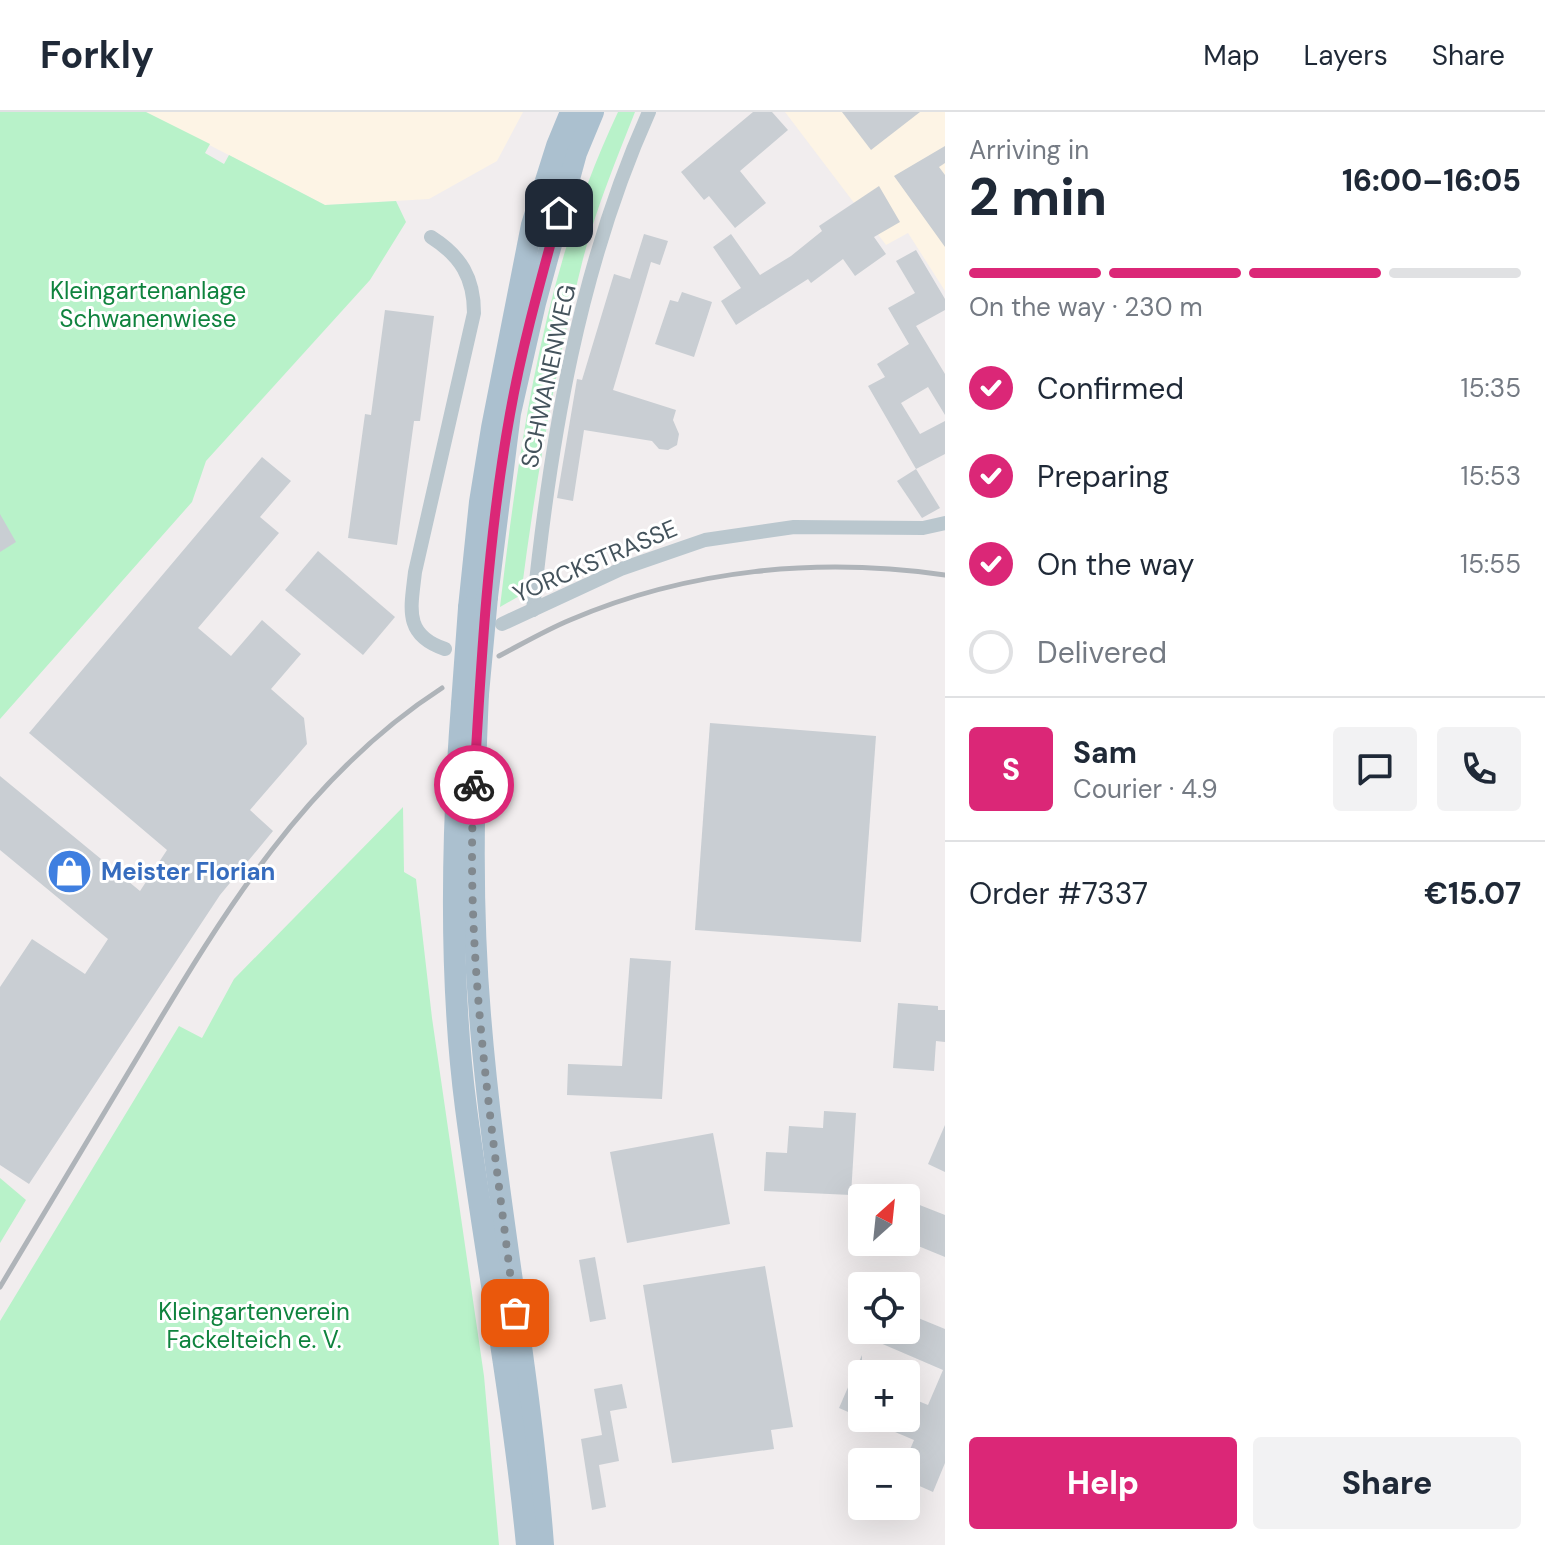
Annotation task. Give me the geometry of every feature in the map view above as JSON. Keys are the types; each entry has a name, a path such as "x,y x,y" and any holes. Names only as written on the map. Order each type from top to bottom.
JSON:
{"main road":[{"path":"527,1545 466,1107 456,986 456,779 470,699 478,602 480,502 492,428 532,225 571,112"},
{"path":"478,602 494,525 516,385 535,303 576,153 593,112"},
{"path":"470,699 480,1017 513,1298 538,1472 543,1545"}],"street":[{"name":"SCHWANENWEG","path":"533,610 548,478 576,340 611,208 649,112"},
{"path":"431,237 449,249 463,267 474,291 474,313 415,572 411,608 417,632 431,644 445,649"},
{"name":"YORCKSTRASSE","path":"502,624 621,569 705,540 794,527 923,528 945,523"}],"shaded area":[{"path":"146,112 523,112 497,161 429,199 325,205"},
{"path":"785,112 945,112 945,291 908,233 886,245"}],"green space":[{"name":"Kleingartenanlage Schwanenwiese","path":"0,112 146,112 210,144 205,153 224,164 229,155 325,205 396,201 406,222 370,280 206,461 192,502 0,719"},
{"path":"618,112 635,112 592,227 571,308 546,430 521,595 500,607 516,480 553,293 571,231"},
{"name":"Kleingartenverein Fackelteich e. V.","path":"403,807 404,872 416,879 432,1018 484,1376 499,1545 0,1545 0,1321 179,1026 202,1038 234,979"},
{"path":"0,1178 26,1200 0,1243"}],"building":[{"path":"753,112 772,112 788,130 740,171 766,203 735,228 709,196 704,200 681,172"},
{"path":"842,112 920,112 871,150"},
{"path":"945,146 945,163 939,167 945,175 945,247 894,176"},
{"path":"879,186 900,222 874,237 886,254 855,276 843,259 811,283 808,279 736,325 721,301 741,288 713,247 731,234 760,275 791,256 822,231 819,226"},
{"path":"644,234 668,241 660,265 651,262 613,390 676,410 673,420 679,434 677,445 668,450 659,449 652,441 584,430 573,501 557,498 577,379 582,380 614,274 630,279"},
{"path":"916,250 945,299 945,310 916,326 945,374 945,415 928,387 901,403 920,434 945,421 945,454 916,469 868,386 885,377 877,364 909,344 888,308 915,293 896,261"},
{"path":"682,292 712,302 694,357 655,344 670,300 678,302"},
{"path":"385,310 434,316 420,421 414,421 397,545 348,538 365,414 371,415"},
{"path":"262,457 291,481 260,517 279,533 198,628 231,656 262,620 301,654 271,689 304,718 307,744 250,810 273,831 220,895 29,1184 0,1165 0,987 32,939 85,974 108,939 0,850 0,776 140,891 167,850 29,733"},
{"path":"916,469 940,508 922,518 897,481"},
{"path":"0,514 16,542 0,552"},
{"path":"318,551 395,617 363,655 285,590"},
{"path":"710,723 876,736 861,942 695,930"},
{"path":"630,958 671,961 662,1099 567,1095 568,1064 622,1066"},
{"path":"898,1003 938,1006 938,1010 945,1010 945,1042 936,1041 934,1071 893,1068"},
{"path":"824,1111 856,1113 852,1184 848,1184 848,1195 764,1191 766,1152 787,1153 789,1126 823,1128"},
{"path":"945,1125 945,1172 928,1164"},
{"path":"713,1133 730,1224 627,1243 610,1152"},
{"path":"920,1205 945,1215 945,1257 920,1247"},
{"path":"595,1257 606,1319 590,1322 579,1260"},
{"path":"765,1266 793,1427 771,1430 774,1449 672,1463 643,1285"},
{"path":"920,1319 945,1329 945,1463 933,1492 920,1486 920,1448 911,1448 914,1440 895,1432 920,1432 920,1402 928,1405 943,1370 883,1344 920,1344"},
{"path":"622,1384 627,1408 610,1411 619,1461 599,1465 606,1507 592,1510 581,1439 602,1435 594,1389"},
{"path":"848,1387 848,1412 839,1408"}],"railway":[{"path":"499,656 561,624 615,603 707,579 754,572 850,567 945,575"},
{"path":"0,1287 204,947 272,850 350,762 394,723 442,688"}],"way so far":[{"path":"474,785 474,917 480,1017 515,1313"}],"place":[{"name":"Meister Florian","path":"70,871"}],"route":[{"path":"474,785 487,597 510,413 559,213"}]}
